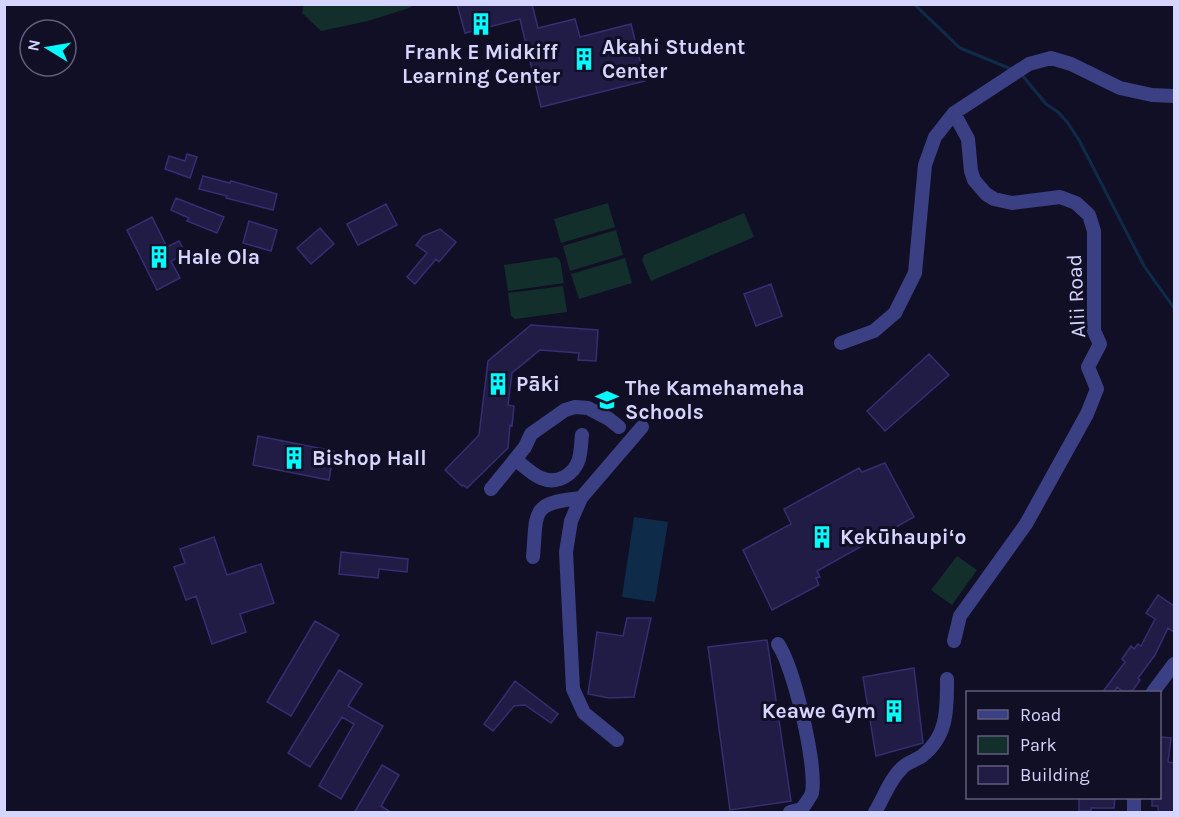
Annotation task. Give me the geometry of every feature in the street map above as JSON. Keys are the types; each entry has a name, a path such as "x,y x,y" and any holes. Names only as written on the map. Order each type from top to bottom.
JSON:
{"street":[{"path":"841,343 874,331 895,313 915,273 925,165 935,137 954,113 1029,63 1051,58 1071,64 1120,88 1152,95 1174,96"},
{"name":"Alii Road","path":"954,113 968,139 974,180 986,194 994,199 1012,203 1060,197 1076,203 1089,215 1094,231 1094,331 1100,344 1088,367 1097,389 1092,404 1026,524 960,616 954,641"},
{"path":"491,489 525,447 531,434 565,410 575,407 588,408 619,427"},
{"path":"617,740 584,713 575,697 566,552 571,521 581,498 642,427"},
{"path":"521,464 540,478 553,481 565,477 574,468 579,458 582,435"},
{"path":"533,557 536,524 540,510 556,501 581,498"},
{"path":"778,644 785,655 794,681 811,767 812,794 802,809 790,813"},
{"path":"1154,691 1174,664"},
{"path":"875,813 897,773 906,764 920,757 938,739 946,721 947,679"}],"green space":[{"path":"304,4 414,5 368,21 321,31 302,13"},
{"path":"608,203 615,227 561,243 554,219"},
{"path":"744,213 754,237 651,281 642,260 644,255"},
{"path":"616,230 623,255 570,271 563,246"},
{"path":"556,257 560,260 564,283 508,291 504,265"},
{"path":"625,258 632,283 579,299 571,274"},
{"path":"563,286 567,312 515,319 511,316 508,293"},
{"path":"957,556 977,570 952,605 931,590"}],"water":[{"path":"634,517 668,522 655,602 622,597"}],"building":[{"name":"Akahi Student Center","path":"457,4 532,4 538,28 575,19 580,37 631,24 645,81 541,107 520,19 465,33"},
{"path":"187,154 197,157 190,178 165,169 169,156 185,161"},
{"path":"203,176 277,194 273,210 199,189"},
{"path":"176,198 224,217 217,233 187,221 189,218 171,210"},
{"path":"386,204 397,225 358,245 347,224"},
{"name":"Hale Ola","path":"152,217 167,247 179,241 186,254 171,261 180,278 157,290 127,230"},
{"path":"249,221 277,230 271,251 243,243"},
{"path":"320,228 334,244 311,264 297,248"},
{"path":"440,229 456,242 439,262 436,259 415,284 407,277 427,253 416,245 423,236"},
{"path":"771,284 782,316 756,326 744,294"},
{"name":"Pāki","path":"531,325 598,330 596,361 578,360 579,353 540,350 512,373 508,405 514,406 508,448 467,488 462,486 445,470 479,435 488,361"},
{"path":"929,354 949,375 885,431 867,411"},
{"name":"Bishop Hall","path":"258,436 334,451 329,480 253,465"},
{"name":"Kekūhaupiʻo","path":"885,463 914,517 817,571 820,577 816,578 819,585 772,610 743,550 791,524 784,509 859,468 862,472"},
{"path":"214,537 227,575 261,564 274,603 240,614 246,632 212,644 196,596 186,600 174,567 185,563 180,549"},
{"path":"341,552 408,559 407,572 379,569 378,578 339,574"},
{"path":"1158,595 1174,606 1174,632 1168,628 1155,655 1138,678 1140,680 1132,691 1122,691 1117,687 1115,691 1103,691 1125,662 1122,659 1131,646 1134,649 1138,644 1141,646 1155,619 1146,613"},
{"path":"627,618 651,618 634,697 609,698 588,694 597,632 623,636"},
{"path":"315,621 339,635 291,716 267,702"},
{"path":"767,640 791,801 730,810 708,647"},
{"name":"Keawe Gym","path":"914,668 923,743 876,756 863,677"},
{"path":"339,670 362,684 348,706 383,726 341,799 319,786 354,724 342,717 310,767 288,753"},
{"path":"515,681 558,714 551,723 525,705 514,706 493,731 484,724"},
{"path":"1161,737 1171,738 1168,762 1174,763 1174,813 1158,813 1158,806 1152,806 1152,799 1161,799"},
{"path":"382,765 399,775 381,806 392,813 354,813"},
{"path":"1079,799 1115,799 1114,808 1091,808 1091,811 1079,811"}],"waterway":[{"path":"914,4 960,48 1011,69"},
{"path":"1022,75 1046,104 1067,122 1079,140 1144,266 1174,308"}],"place":[{"name":"Frank E Midkiff Learning Center","path":"481,24"},
{"name":"Akahi Student Center","path":"584,59"},
{"name":"Hale Ola","path":"159,257"},
{"name":"Pāki","path":"498,384"},
{"name":"The Kamehameha Schools","path":"607,400"},
{"name":"Bishop Hall","path":"294,458"},
{"name":"Kekūhaupiʻo","path":"822,537"},
{"name":"Keawe Gym","path":"894,711"}]}
